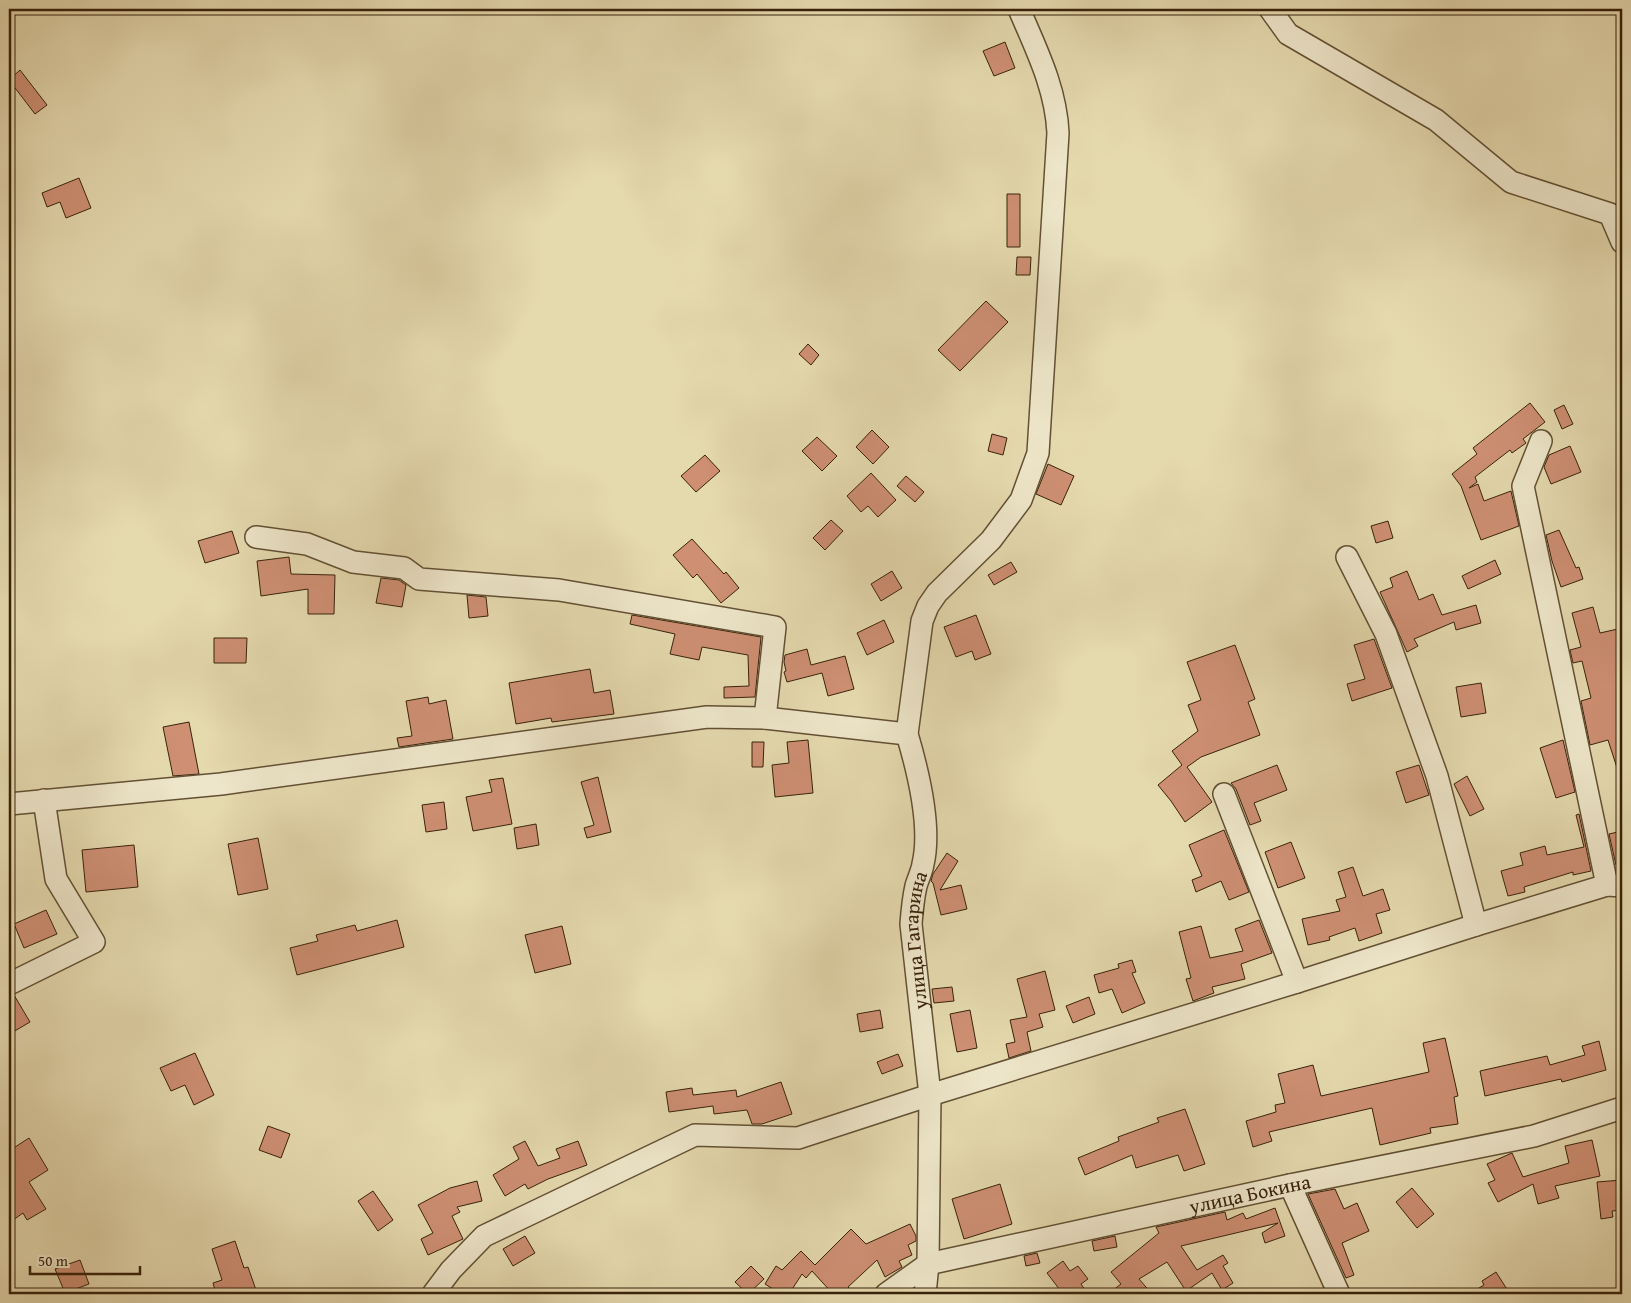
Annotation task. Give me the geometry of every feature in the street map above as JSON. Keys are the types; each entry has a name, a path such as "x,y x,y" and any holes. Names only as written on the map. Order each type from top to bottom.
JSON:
{"street":[{"name":"улица Гагарина","path":"925,1294 928,1264 930,1095 910,924 912,904 923,864 926,841 925,819 907,734 922,621 928,606 937,593 991,540 1021,500 1038,453 1058,133 1057,113 1047,77 1019,9"},
{"path":"1270,9 1288,34 1436,120 1512,182 1610,214 1622,242"},
{"path":"434,1294 451,1270 484,1236 695,1135 798,1138 1476,925 1615,885 1523,486 1541,441"},
{"path":"256,537 307,544 353,562 404,568 419,579 559,590 776,628 765,718"},
{"path":"1346,557 1386,634 1436,776 1476,925"},
{"path":"9,804 221,784 707,717 765,718 907,734"},
{"path":"1224,794 1297,982"},
{"path":"9,984 94,942 56,879 44,800"},
{"name":"улица Бокина","path":"886,1294 928,1264 1290,1185 1534,1136 1622,1108"},
{"path":"1290,1185 1339,1294"}],"building":[{"path":"1005,42 1015,68 994,76 983,51"},
{"path":"20,70 47,105 35,114 9,80"},
{"path":"79,178 91,208 66,218 60,202 47,207 42,193"},
{"path":"1007,194 1020,194 1020,247 1007,247"},
{"path":"1017,257 1031,257 1030,275 1016,275"},
{"path":"986,301 1008,322 960,371 938,350"},
{"path":"808,344 819,355 811,365 799,354"},
{"path":"1530,403 1545,422 1523,439 1526,443 1512,453 1510,450 1475,477 1477,482 1469,488 1478,484 1484,501 1511,491 1519,526 1481,540 1461,486 1452,474 1477,454 1473,448"},
{"path":"1564,405 1573,424 1562,429 1554,410"},
{"path":"872,430 889,447 873,464 856,447"},
{"path":"992,434 1007,438 1003,455 988,451"},
{"path":"817,437 837,456 822,471 802,451"},
{"path":"1570,446 1581,472 1551,484 1544,467 1549,455"},
{"path":"705,455 720,471 696,492 681,476"},
{"path":"1048,464 1074,476 1061,505 1036,494"},
{"path":"871,473 896,500 878,517 868,506 861,512 847,496"},
{"path":"906,476 924,492 915,502 897,486"},
{"path":"831,520 843,531 825,550 813,538"},
{"path":"1388,521 1393,538 1376,543 1371,526"},
{"path":"1559,530 1576,568 1579,567 1583,579 1561,587 1546,535"},
{"path":"232,531 239,553 205,563 198,541"},
{"path":"692,539 724,574 726,572 739,588 721,603 697,574 693,578 673,555"},
{"path":"289,557 291,574 335,575 334,614 308,614 308,589 261,596 257,561"},
{"path":"1495,560 1501,574 1468,589 1462,576"},
{"path":"1011,562 1017,572 994,585 988,575"},
{"path":"892,571 902,588 881,601 871,584"},
{"path":"1407,571 1419,600 1433,594 1442,615 1476,605 1481,623 1456,630 1454,622 1414,639 1418,646 1407,652 1380,592 1393,587 1390,578"},
{"path":"381,578 399,580 406,585 402,607 376,603"},
{"path":"467,595 486,597 488,616 469,618"},
{"path":"1593,607 1600,633 1622,628 1622,652 1619,653 1622,666 1622,701 1618,702 1622,714 1622,777 1620,777 1608,740 1590,745 1581,701 1591,698 1582,661 1573,663 1570,650 1581,647 1572,613"},
{"path":"632,615 761,637 755,697 724,698 724,687 749,686 748,655 702,647 699,660 670,654 675,634 630,624"},
{"path":"976,615 991,654 975,660 972,651 956,657 944,627"},
{"path":"884,620 894,642 867,655 857,633"},
{"path":"214,638 247,638 246,663 214,663"},
{"path":"1374,639 1392,688 1352,701 1347,684 1365,679 1354,645"},
{"path":"1235,645 1255,699 1248,702 1260,735 1201,757 1187,767 1212,802 1185,822 1158,785 1182,765 1172,751 1198,731 1188,705 1201,700 1187,662"},
{"path":"807,649 811,665 845,656 854,689 828,696 822,673 787,682 784,672 786,671 785,655"},
{"path":"590,669 594,693 610,690 614,714 552,722 551,718 516,724 509,683"},
{"path":"1481,683 1486,713 1461,717 1456,687"},
{"path":"428,697 429,704 446,700 453,739 399,747 397,738 412,736 406,701"},
{"path":"189,722 199,774 173,776 163,727"},
{"path":"808,740 813,793 775,797 772,765 789,763 787,742"},
{"path":"1563,740 1575,792 1556,798 1540,748"},
{"path":"752,742 764,742 763,767 752,767"},
{"path":"1277,765 1287,790 1254,803 1261,821 1250,825 1236,789 1231,783"},
{"path":"1419,765 1429,795 1406,803 1396,772"},
{"path":"1467,776 1484,809 1470,816 1454,784"},
{"path":"598,777 611,832 587,838 584,828 594,825 581,782"},
{"path":"503,778 512,824 473,831 466,797 492,792 489,780"},
{"path":"444,802 447,829 426,832 422,805"},
{"path":"1579,814 1591,871 1573,875 1573,872 1524,887 1525,892 1508,896 1501,871 1523,865 1520,853 1545,846 1547,855 1584,847 1576,815"},
{"path":"536,824 539,845 517,849 514,828"},
{"path":"1224,830 1249,892 1229,900 1221,881 1196,892 1192,880 1202,876 1189,845"},
{"path":"1622,831 1622,864 1616,865 1609,834"},
{"path":"258,838 268,889 238,895 228,844"},
{"path":"1291,842 1305,878 1278,888 1265,852"},
{"path":"134,845 138,887 86,892 82,850"},
{"path":"947,853 958,861 940,890 961,885 967,909 941,915 931,881 933,874"},
{"path":"1353,867 1363,896 1383,889 1390,910 1376,914 1382,933 1359,941 1355,928 1329,937 1330,940 1308,945 1302,919 1340,911 1336,900 1346,897 1338,872"},
{"path":"46,910 57,934 24,948 14,924"},
{"path":"397,920 404,947 297,975 290,948 318,941 316,935 355,925 357,931"},
{"path":"1259,920 1272,953 1241,964 1245,979 1212,987 1214,993 1193,1001 1186,979 1191,978 1179,932 1201,926 1210,958 1243,951 1235,929"},
{"path":"562,926 571,964 535,973 525,935"},
{"path":"1132,960 1136,972 1132,973 1145,1003 1122,1013 1112,989 1099,993 1094,975 1119,968 1118,964"},
{"path":"1045,971 1055,1010 1039,1014 1043,1027 1027,1032 1031,1051 1009,1058 1006,1044 1015,1042 1010,1020 1027,1017 1017,979"},
{"path":"952,987 954,1001 934,1003 932,989"},
{"path":"14,995 30,1022 13,1032 9,1025 9,996"},
{"path":"1089,997 1095,1014 1073,1023 1066,1006"},
{"path":"880,1010 883,1028 860,1032 857,1014"},
{"path":"970,1010 977,1048 957,1052 950,1014"},
{"path":"1445,1038 1458,1096 1454,1097 1458,1124 1430,1128 1431,1133 1380,1145 1372,1108 1269,1132 1272,1141 1253,1147 1246,1121 1276,1112 1275,1105 1285,1103 1278,1074 1313,1065 1321,1096 1429,1072 1423,1043"},
{"path":"1599,1041 1606,1070 1562,1082 1561,1079 1485,1096 1480,1071 1547,1056 1550,1065 1585,1055 1582,1046"},
{"path":"195,1053 214,1095 194,1105 185,1085 171,1091 160,1068"},
{"path":"898,1054 903,1066 882,1074 877,1062"},
{"path":"781,1082 792,1114 762,1124 752,1124 747,1110 714,1114 713,1106 669,1112 666,1092 692,1088 693,1095 736,1090 737,1097"},
{"path":"1185,1109 1205,1164 1184,1171 1178,1155 1136,1168 1132,1155 1085,1175 1078,1158 1119,1141 1118,1137 1159,1122 1157,1118"},
{"path":"268,1126 290,1134 281,1158 259,1150"},
{"path":"29,1138 48,1170 29,1182 46,1209 27,1220 23,1213 9,1223 9,1151"},
{"path":"1592,1140 1600,1176 1555,1186 1559,1198 1538,1204 1533,1184 1498,1202 1488,1183 1495,1180 1487,1164 1512,1153 1523,1177 1569,1163 1565,1146"},
{"path":"525,1141 538,1166 560,1158 556,1149 578,1141 587,1165 548,1179 528,1189 525,1184 505,1196 493,1175 519,1159 513,1147"},
{"path":"1622,1180 1622,1210 1612,1211 1613,1217 1601,1219 1597,1182"},
{"path":"477,1181 482,1201 457,1207 460,1212 452,1216 463,1239 428,1255 421,1239 433,1233 418,1205 450,1188"},
{"path":"1000,1184 1012,1224 964,1239 952,1199"},
{"path":"1412,1188 1434,1214 1417,1228 1396,1202"},
{"path":"1335,1189 1344,1209 1357,1203 1369,1231 1342,1243 1354,1275 1346,1278 1308,1194"},
{"path":"373,1191 393,1220 378,1231 358,1201"},
{"path":"1275,1208 1285,1236 1265,1243 1262,1233 1278,1223 1181,1246 1197,1270 1223,1255 1228,1263 1223,1266 1233,1283 1222,1290 1212,1273 1186,1291 1167,1262 1139,1279 1152,1294 1108,1294 1121,1284 1111,1272 1159,1233 1156,1227 1225,1212 1227,1220 1243,1213 1246,1219"},
{"path":"910,1224 916,1236 916,1241 908,1245 912,1255 899,1261 902,1267 885,1277 877,1260 848,1287 854,1294 833,1294 812,1271 806,1278 802,1274 789,1294 781,1294 765,1284 776,1266 782,1270 801,1251 815,1265 851,1229 866,1244"},
{"path":"525,1236 535,1253 513,1266 503,1249"},
{"path":"1115,1236 1117,1247 1094,1251 1092,1241"},
{"path":"235,1241 244,1268 248,1267 256,1290 243,1294 216,1294 213,1283 222,1280 212,1249"},
{"path":"1037,1253 1040,1263 1026,1266 1024,1256"},
{"path":"80,1260 89,1284 65,1293 55,1269"},
{"path":"1063,1261 1070,1271 1078,1266 1088,1279 1081,1284 1088,1294 1063,1294 1047,1273"},
{"path":"751,1266 764,1279 748,1294 735,1282"},
{"path":"1496,1272 1510,1294 1469,1294 1484,1285 1482,1281"}]}
